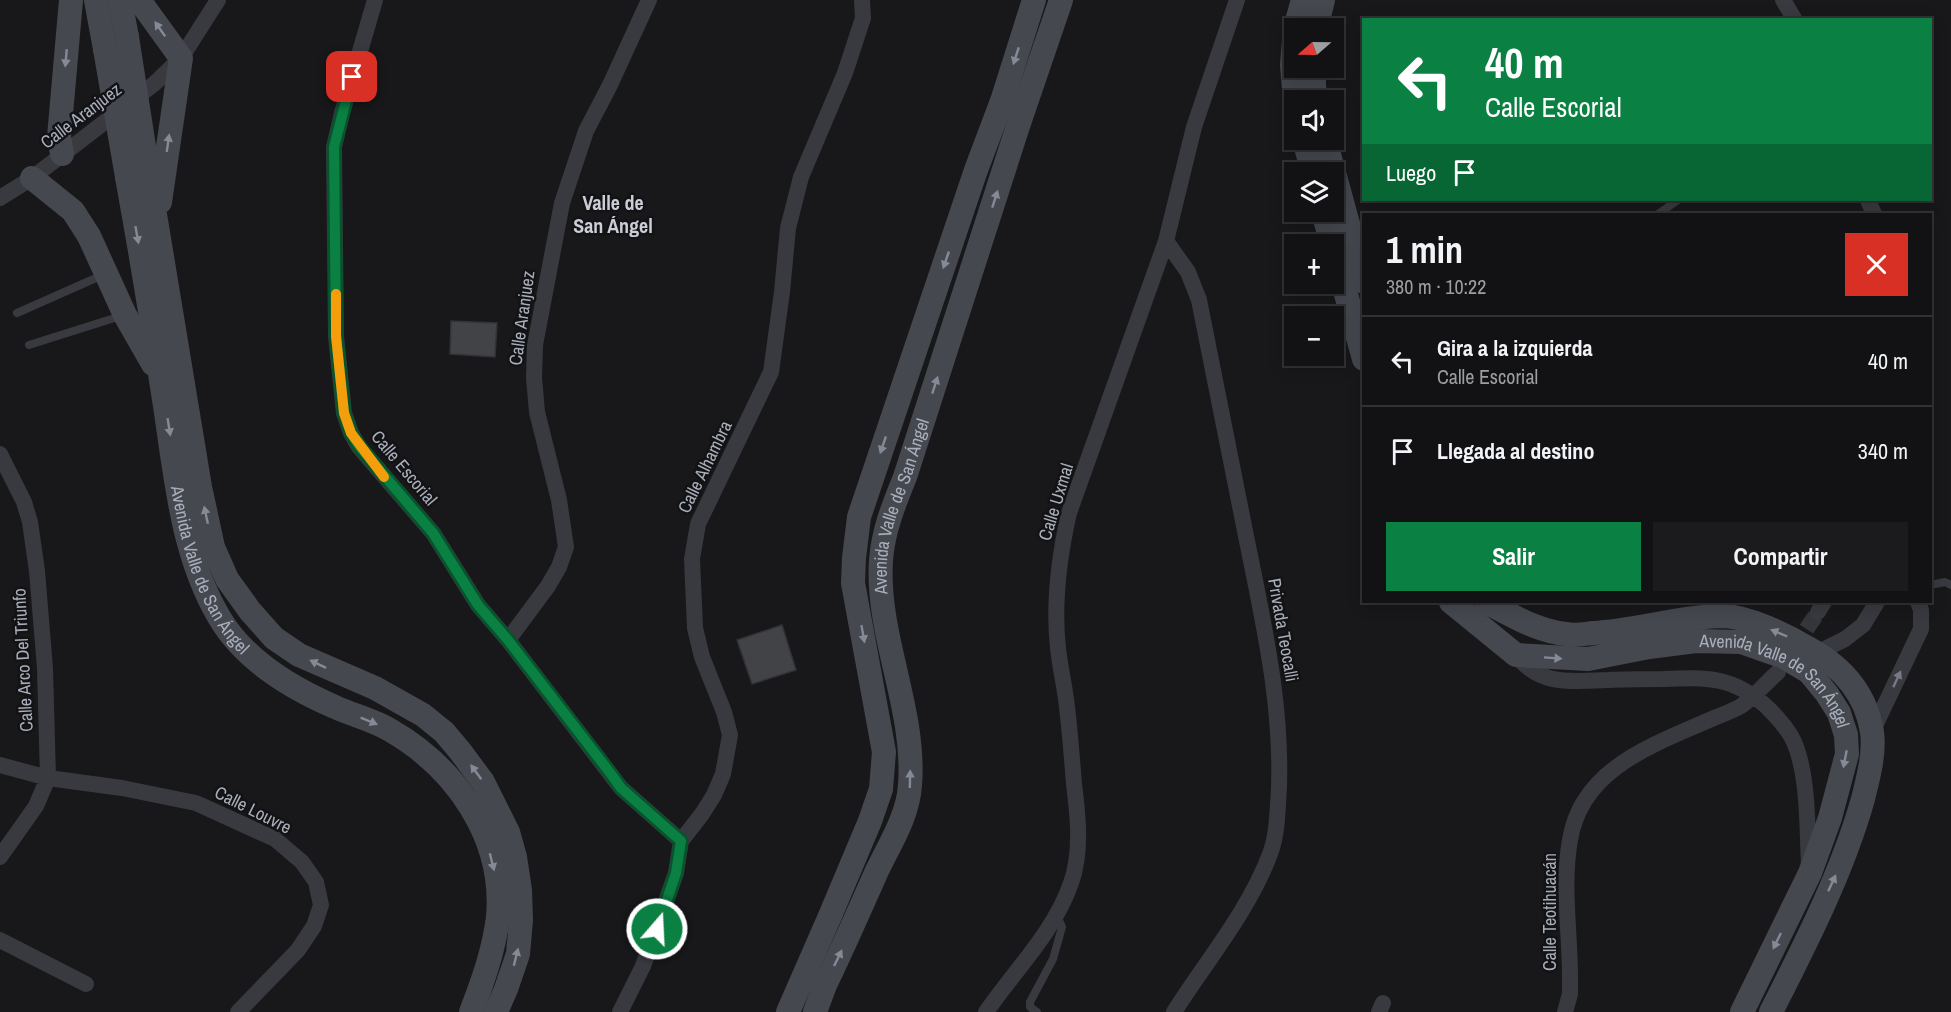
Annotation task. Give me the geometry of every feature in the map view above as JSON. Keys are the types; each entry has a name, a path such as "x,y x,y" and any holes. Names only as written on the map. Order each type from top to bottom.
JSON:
{"street":[{"path":"62,154 59,137 71,0"},
{"name":"Avenida Valle de San Ángel","path":"96,0 105,49 137,175 157,222 200,487 213,547 227,579 250,611 274,638 299,655 375,688 423,715 444,732 483,782 508,832 520,890 521,920 518,954 496,1012"},
{"name":"Avenida Valle de San Ángel","path":"120,0 127,37 137,175 161,377 190,550 201,583 230,634 263,666 283,681 335,707 388,729 422,752 443,770 461,791 478,820 491,855 497,882 498,915 494,941 483,983 471,1012"},
{"path":"139,0 181,58 157,222"},
{"name":"Calle Aranjuez","path":"0,198 32,178 154,84 181,58 218,0"},
{"name":"Calle Escorial","path":"375,0 334,147 336,336 344,413 351,433 360,447 433,533 478,605 508,640 621,788 681,841"},
{"name":"Calle Aranjuez","path":"508,640 548,586 559,567 566,547 559,500 537,412 534,378 535,345 562,203 586,131 649,0"},
{"name":"Calle Alhambra","path":"620,1012 644,966 676,873 681,841 714,795 723,774 730,735 702,657 695,628 692,559 698,524 771,372 788,228 801,177 845,73 863,18 862,0"},
{"path":"863,18 874,0"},
{"name":"Avenida Valle de San Ángel","path":"788,1012 831,916 881,789 884,752 854,583 854,558 859,517 976,170 1002,101 1034,0"},
{"name":"Avenida Valle de San Ángel","path":"815,1012 825,985 904,817 910,786 910,757 905,719 884,612 881,585 881,560 885,533 1061,0"},
{"name":"Calle Uxmal","path":"987,1012 1006,982 1056,916 1072,882 1078,850 1077,814 1056,621 1060,554 1069,513 1166,241 1194,127 1237,0"},
{"path":"1298,18 1303,0"},
{"path":"1318,18 1323,0"},
{"path":"1783,0 1794,18"},
{"path":"1328,150 1362,275"},
{"path":"32,178 74,211 89,236 125,315 161,377"},
{"name":"Privada Teocalli","path":"1166,241 1188,272 1199,300 1263,625 1277,713 1280,751 1276,831 1271,853 1249,900 1174,1012"},
{"path":"1344,287 1362,351"},
{"name":"Calle Arco Del Triunfo","path":"0,454 24,502 30,522 38,571 45,668 48,778 36,806 0,857"},
{"name":"Avenida Valle de San Ángel","path":"1457,603 1481,607 1530,626 1567,635 1621,632 1662,623 1725,616 1755,623 1786,635 1817,653 1847,676 1862,700 1872,732 1871,764 1854,829 1837,874 1771,1012"},
{"path":"1817,653 1845,639 1863,625 1876,603"},
{"path":"1872,732 1921,629 1921,610 1918,603"},
{"name":"Avenida Valle de San Ángel","path":"1481,607 1516,656 1588,658 1684,643 1742,642 1784,657 1809,672 1827,693 1839,713 1846,735 1847,754 1830,818 1810,873 1742,1012"},
{"path":"1516,656 1525,667 1552,679 1574,682 1691,677 1719,680 1753,694 1781,723 1791,737 1798,756 1805,796 1810,873"},
{"name":"Calle Teotihuacán","path":"1565,1012 1570,994 1566,877 1569,841 1573,824 1590,791 1621,763 1643,749 1742,706 1778,672"},
{"path":"1839,713 1862,700"},
{"name":"Calle Louvre","path":"0,765 48,778 122,788 196,803 275,839 303,862 316,882 321,905 314,926 298,950 238,1012"},
{"path":"0,940 86,984"}],"lane":[{"path":"1659,213 1677,201"},
{"path":"17,313 105,273"},
{"path":"29,345 125,315"},
{"path":"1932,585 1945,582 1951,585"},
{"path":"1037,1012 1030,1007 1030,1002 1053,959 1062,927 1056,916"}],"building":[{"path":"451,321 497,323 495,357 450,354"},
{"path":"782,625 796,670 752,684 737,640"}],"tunnel":[{"path":"1793,649 1818,612"}],"slow traffic":[{"path":"336,294 336,336 344,413 351,433 384,477"}],"district":[{"name":"Valle de San Ángel","path":"613,214"}],"route":[{"path":"352,77 334,147 336,336 344,413 351,433 388,482 433,533 478,605 508,640 621,788 681,841 676,873 657,929"}]}
